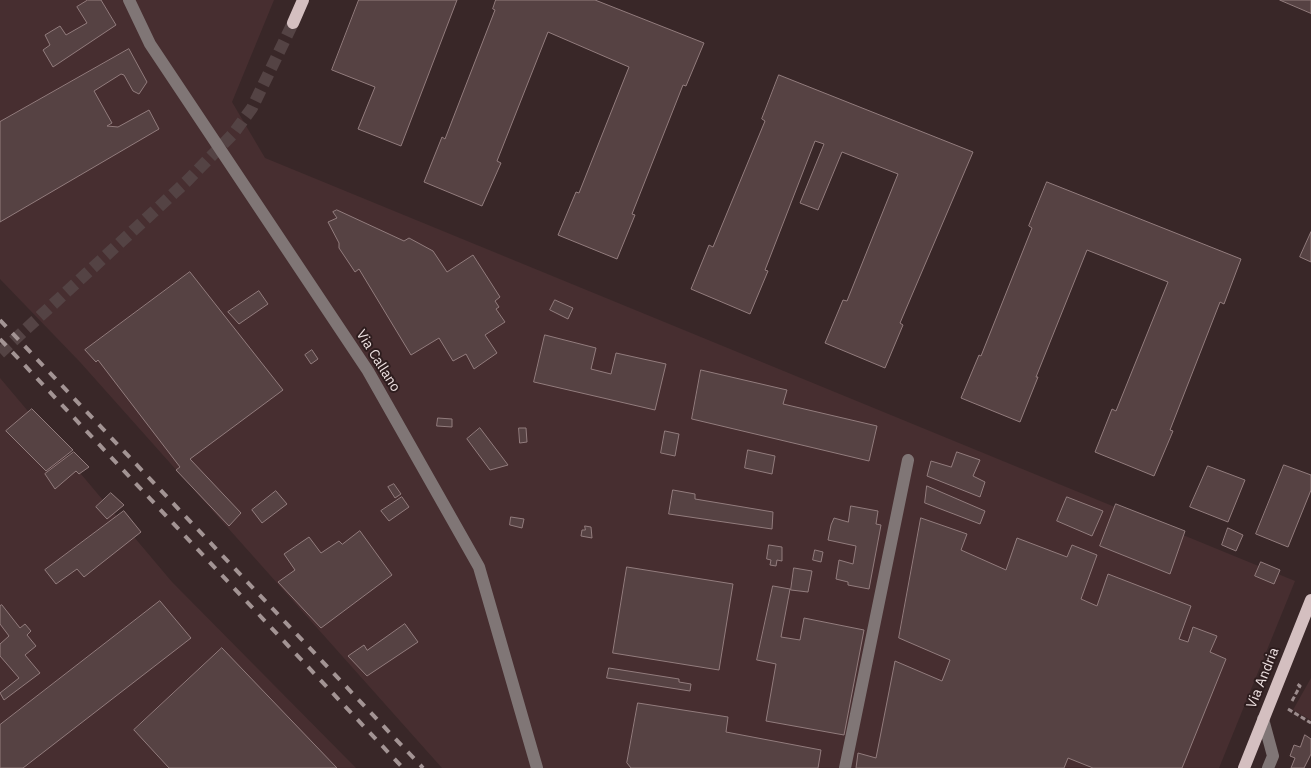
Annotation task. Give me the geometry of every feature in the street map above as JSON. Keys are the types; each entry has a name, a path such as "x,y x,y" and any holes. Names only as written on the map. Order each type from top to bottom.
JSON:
{"main road":[{"path":"293,23 303,0"},
{"name":"Via Andria","path":"1244,768 1311,600"}],"street":[{"name":"Via Callano","path":"129,0 150,44 368,371 479,567 537,768"},
{"path":"845,768 908,460"},
{"path":"1263,719 1273,756 1268,768"}],"path":[{"path":"1281,674 1300,686 1287,710 1311,723"}],"shaded area":[{"path":"0,0 274,0 232,102 265,158 1295,581 1219,768 442,768 80,362 0,279"},
{"path":"0,378 172,582 356,768 0,768"},
{"path":"1311,678 1311,720 1293,710"}],"building":[{"path":"88,0 101,0 116,25 53,67 43,50 50,45 45,35 60,26 66,35 87,23 77,7"},
{"path":"359,0 457,0 401,146 358,129 375,87 332,70"},
{"path":"496,0 595,0 704,43 686,86 683,85 632,214 635,215 617,259 558,235 576,192 579,193 629,67 548,32 497,161 501,163 482,206 424,182 442,137 445,139 495,10 493,9"},
{"path":"1280,0 1311,0 1311,13"},
{"path":"129,49 147,82 139,94 133,91 124,75 121,74 94,91 112,123 107,126 118,127 149,110 159,129 0,222 0,122"},
{"path":"779,75 973,152 900,323 903,325 885,368 825,343 843,300 847,301 898,174 842,152 818,210 800,203 824,144 815,141 765,270 768,271 750,314 691,289 709,245 713,247 765,121 762,119"},
{"path":"1047,182 1241,259 1224,304 1220,302 1170,430 1173,431 1154,476 1095,452 1112,409 1116,411 1168,282 1087,250 1020,422 961,398 979,355 981,356 1032,228 1029,226"},
{"path":"337,210 404,241 409,238 433,251 447,272 473,255 500,297 495,301 499,307 496,309 505,322 485,335 497,353 474,369 466,354 453,361 439,338 411,355 359,269 355,272 339,248 339,243 328,222 337,218 333,212"},
{"path":"1311,232 1311,262 1300,257"},
{"path":"190,272 283,390 190,459 241,513 229,526 176,470 180,467 98,360 96,362 85,350"},
{"path":"259,291 268,304 239,324 228,312"},
{"path":"555,300 573,308 568,319 550,310"},
{"path":"545,335 596,348 591,369 611,374 616,353 666,364 655,410 534,382"},
{"path":"312,350 318,359 311,364 305,355"},
{"path":"701,370 787,390 783,404 877,426 869,461 692,419"},
{"path":"32,409 73,450 46,471 6,431"},
{"path":"438,418 452,419 452,427 437,426"},
{"path":"480,428 508,465 490,470 467,439"},
{"path":"519,428 526,428 527,442 520,443"},
{"path":"665,431 679,434 675,456 661,453"},
{"path":"748,450 775,456 772,474 745,468"},
{"path":"74,452 89,467 79,474 76,471 55,489 45,474"},
{"path":"957,452 980,460 973,476 985,482 980,497 927,476 931,461 951,467"},
{"path":"1284,465 1311,475 1311,490 1288,547 1256,534"},
{"path":"1208,466 1245,480 1228,522 1190,507"},
{"path":"394,484 401,494 395,498 388,487"},
{"path":"927,486 985,511 980,524 925,503"},
{"path":"673,490 695,494 695,499 773,512 772,529 669,514"},
{"path":"276,491 287,504 262,523 252,510"},
{"path":"111,493 124,505 107,519 96,507"},
{"path":"402,497 409,507 389,521 381,511"},
{"path":"1067,497 1103,511 1092,536 1057,521"},
{"path":"1116,504 1185,531 1170,574 1100,546"},
{"path":"851,506 878,511 876,524 881,525 869,589 848,585 848,582 836,579 839,560 853,564 856,546 828,540 831,525 834,518 848,522"},
{"path":"124,511 141,532 84,577 77,569 56,584 45,570"},
{"path":"511,517 524,519 522,528 510,525"},
{"path":"921,518 967,534 961,550 1006,570 1017,538 1067,557 1072,545 1097,555 1081,599 1097,606 1108,574 1191,606 1179,639 1188,642 1193,627 1217,636 1210,652 1226,659 1182,768 1093,768 1068,758 1064,768 856,768 858,753 876,758 895,661 942,681 950,660 899,638"},
{"path":"585,526 591,527 592,538 581,536"},
{"path":"1228,528 1243,535 1236,551 1222,545"},
{"path":"360,531 392,575 321,628 278,582 295,570 284,554 309,537 321,553 339,541 342,544"},
{"path":"769,545 782,547 782,561 777,560 776,566 770,565 771,560 767,559"},
{"path":"815,550 823,552 821,562 813,560"},
{"path":"1261,562 1280,570 1274,584 1255,576"},
{"path":"627,567 733,584 719,670 613,653"},
{"path":"794,568 812,571 808,592 791,590"},
{"path":"773,586 790,589 781,637 800,640 804,618 864,630 844,735 766,721 776,664 757,660"},
{"path":"160,601 191,638 23,768 0,768 0,725"},
{"path":"2,605 20,628 25,624 31,631 27,635 36,646 25,655 40,673 4,700 0,693 19,678 0,656 0,644 9,636 0,624 0,606"},
{"path":"405,624 418,642 367,676 348,656 364,645 367,650"},
{"path":"222,648 337,768 169,768 134,730"},
{"path":"609,668 679,679 679,682 691,684 690,691 607,678"},
{"path":"638,703 728,717 726,732 821,750 818,768 631,768 627,763"},
{"path":"1305,735 1311,739 1311,754 1304,768 1291,768 1295,758 1290,756 1294,745 1300,747"}],"tunnel":[{"path":"0,353 186,182 233,134 252,108 293,23"}],"railway":[{"path":"0,320 423,768"},
{"path":"0,339 403,768"}]}
